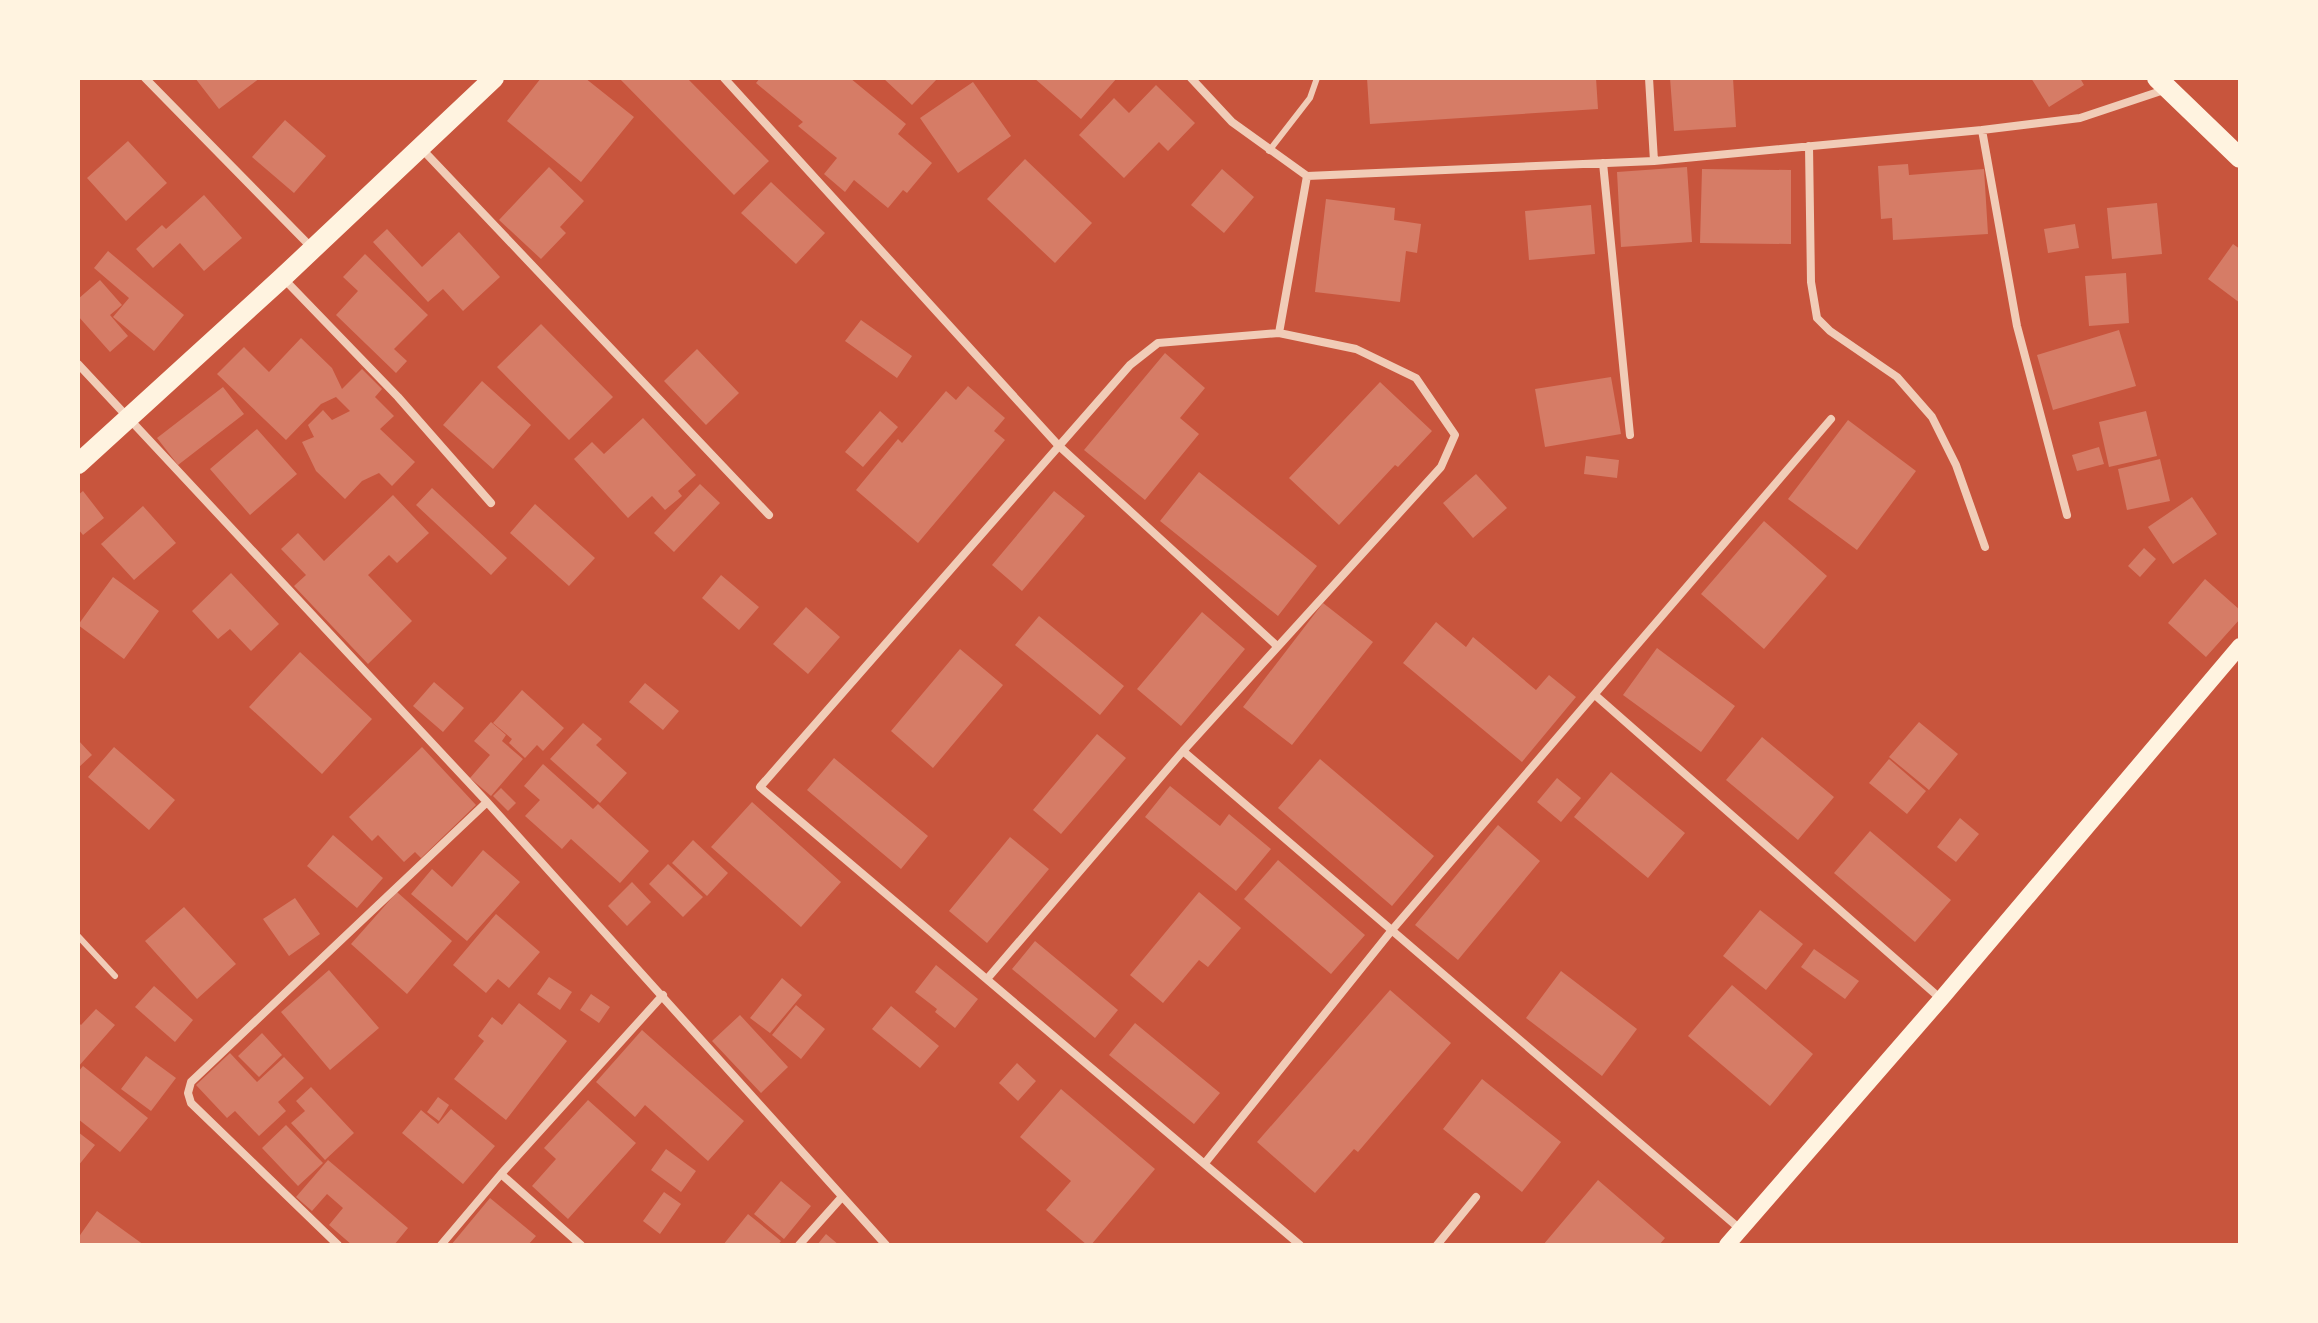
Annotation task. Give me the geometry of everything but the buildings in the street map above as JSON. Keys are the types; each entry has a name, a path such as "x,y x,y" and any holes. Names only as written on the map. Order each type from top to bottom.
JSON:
{"main road":[{"path":"78,464 282,278 489,80"},
{"path":"2163,83 2240,158"},
{"path":"1727,1245 1941,999 2240,646"}],"street":[{"path":"145,78 312,248"},
{"path":"724,78 1058,445 1277,646"},
{"path":"1191,78 1232,122 1307,176 1654,161 1982,130 2080,118 2163,83"},
{"path":"1649,78 1654,161"},
{"path":"1982,130 2017,326 2067,515"},
{"path":"419,146 769,515"},
{"path":"1809,146 1811,282 1817,318 1830,331 1897,377 1932,417 1956,465 1985,547"},
{"path":"1603,163 1630,435"},
{"path":"1279,333 1307,176"},
{"path":"282,278 398,397 491,503"},
{"path":"987,979 1183,751 1441,467 1455,435 1416,378 1356,349 1279,333 1158,343 1130,365 1058,445 760,787 1300,1245"},
{"path":"78,364 487,802 886,1245"},
{"path":"1205,1163 1392,930 1831,419"},
{"path":"1595,695 1941,999"},
{"path":"1183,751 1740,1230"},
{"path":"338,1245 191,1103 188,1093 191,1082 487,802"},
{"path":"441,1245 663,995"},
{"path":"501,1174 581,1245"},
{"path":"1437,1245 1476,1197"},
{"path":"799,1245 841,1198"}],"lane":[{"path":"1269,151 1310,98 1317,78"},
{"path":"78,936 115,976"}]}
